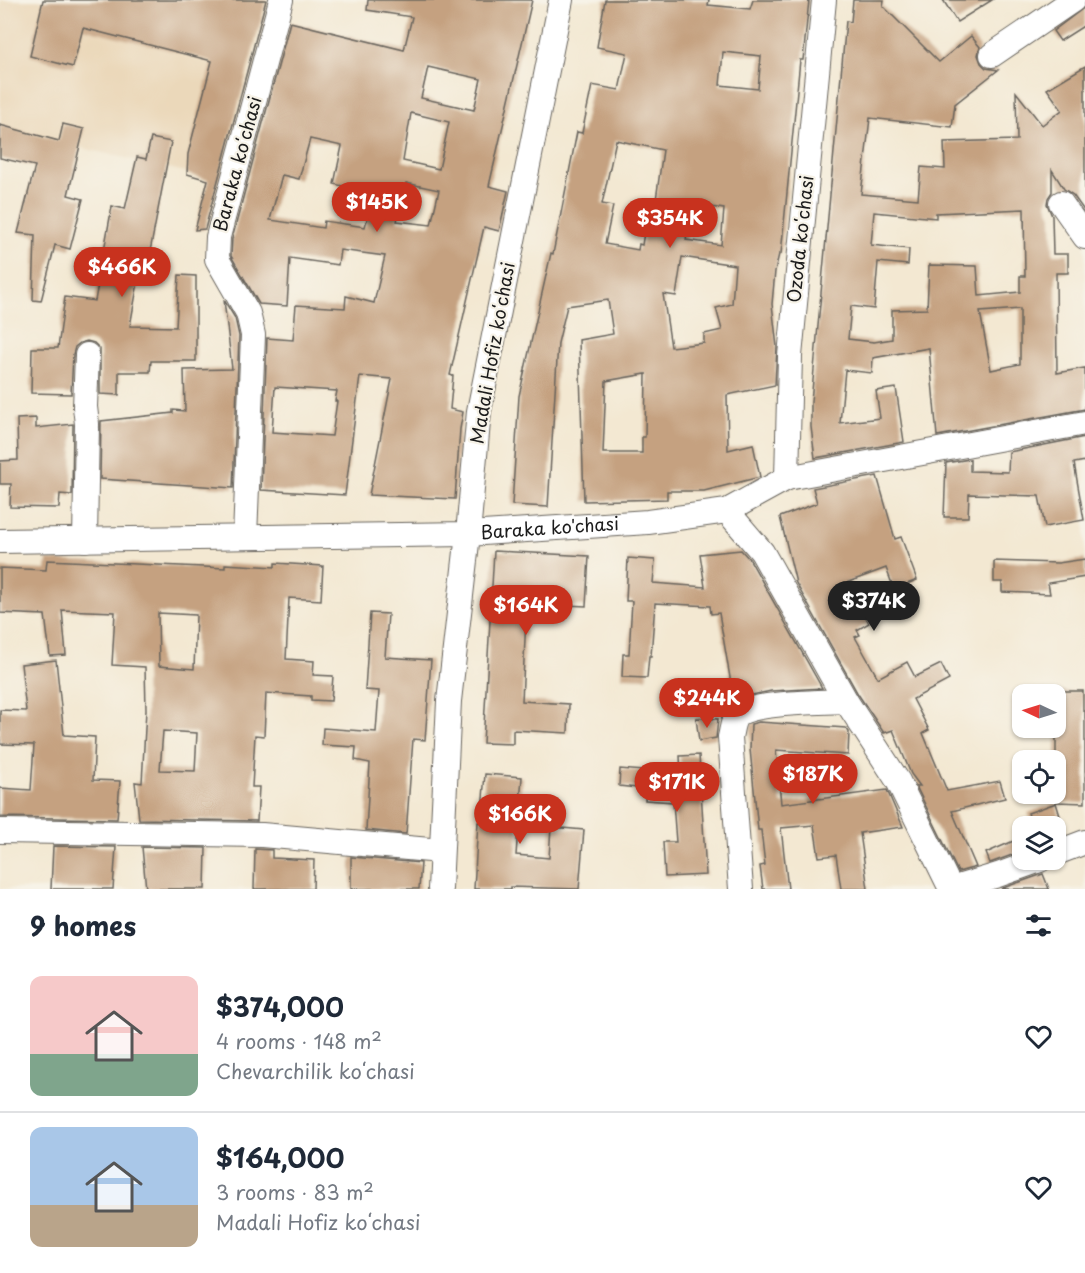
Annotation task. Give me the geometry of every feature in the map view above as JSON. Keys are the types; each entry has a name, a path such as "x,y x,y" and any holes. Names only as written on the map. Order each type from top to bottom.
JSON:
{"street":[{"name":"Baraka koʻchasi","path":"244,537 253,335 248,313 218,259 218,237 281,0"},
{"name":"Madali Hofiz koʻchasi","path":"440,889 449,701 468,534 478,411 561,0"},
{"name":"Ozoda koʻchasi","path":"787,478 790,356 824,0"},
{"path":"992,56 1073,0"},
{"path":"1061,203 1085,237"},
{"path":"85,540 87,356"},
{"name":"Baraka ko'chasi","path":"0,541 468,534 648,522 727,511 787,478 1085,423"},
{"path":"727,511 762,552 846,701 898,781 951,889 1012,870"},
{"path":"741,889 730,737 734,719 740,713 766,706 846,701"},
{"path":"0,831 262,835 441,851"},
{"path":"1066,849 1085,842"}],"shaded area":[{"path":"0,0 268,0 220,180 0,129"}],"building":[{"path":"43,0 266,0 205,229 195,230 208,180 187,174 188,154 212,61 83,28 73,67 30,56"},
{"path":"368,0 532,0 489,186 508,191 499,231 484,227 450,375 453,376 450,409 463,412 455,499 369,495 392,379 360,376 345,495 261,490 267,338 293,340 296,305 345,308 346,296 374,303 385,256 340,250 338,265 290,258 287,306 259,304 231,256 232,239 290,22 404,50 412,17 367,10","holes":["428,67 481,79 474,110 421,98","411,113 449,122 439,169 403,161","310,139 342,146 334,184 374,193 365,227 324,221 323,228 270,220 282,175 299,179","406,183 439,190 431,225 397,221","275,387 337,391 332,436 272,432"]},
{"path":"605,0 709,0 708,5 750,9 753,0 809,0 803,60 800,60 781,254 779,254 775,271 772,304 777,347 775,385 727,395 728,450 753,444 760,477 704,491 667,491 667,499 584,501 579,340 613,334 608,300 567,306 558,343 548,507 512,505 519,396 551,253 553,254 577,132 582,133 592,85 619,90 627,53 597,47","holes":["723,52 761,56 758,89 720,85","616,140 663,150 653,221 646,220 642,245 639,244 638,250 605,244 613,206 602,204","691,204 724,209 721,245 686,240","682,257 735,265 732,304 716,308 722,330 704,334 704,343 671,347 663,294 676,296","646,374 645,437 642,437 642,453 603,453 606,381"]},
{"path":"853,0 884,0 883,6 939,62 971,36 980,47 978,55 981,63 986,68 998,70 955,104 952,127 870,118 861,194 918,199 921,167 945,169 944,142 1017,140 1016,92 1042,125 1062,110 1047,89 1085,66 1085,212 1073,195 1064,189 1052,170 1052,192 1047,204 1052,216 1053,254 1068,254 1068,273 1056,273 1057,373 1085,368 1085,409 937,436 929,348 873,358 872,373 845,370 840,423 880,418 876,391 896,388 904,442 815,458 811,402 846,21 851,22","holes":["1024,209 1025,276 1020,276 1020,292 979,296 977,266 929,265 927,309 892,310 892,339 874,342 848,339 851,306 874,309 878,262 908,265 909,249 871,245 874,212 936,218 936,213","1020,309 1020,364 991,370 980,312"]},
{"path":"943,0 992,0 957,22"},
{"path":"1085,7 1085,25 1060,41 1053,31"},
{"path":"63,124 84,129 68,195 83,199 70,249 55,245 41,301 33,300 35,235 18,233 35,166 0,158 0,125 59,141"},
{"path":"151,138 171,142 147,267 141,266 130,326 176,327 179,275 196,276 196,361 151,361 150,372 119,372 119,395 100,394 100,349 94,343 87,341 75,347 71,394 31,393 32,348 58,348 65,297 95,301 112,206 125,209 137,157 146,159"},
{"path":"224,300 235,318 239,336 233,488 100,479 101,421 173,413 173,410 185,411 184,370 232,369"},
{"path":"36,418 36,428 73,424 72,495 60,494 59,508 10,507 11,484 0,484 0,461 18,460 17,419"},
{"path":"1085,437 1085,461 1074,463 1084,520 1045,527 1039,496 969,494 968,517 944,517 946,463 970,459 970,471 1008,472 1009,452"},
{"path":"877,476 895,539 901,537 917,580 894,589 886,568 846,583 869,623 857,630 860,635 855,637 878,678 907,662 915,677 941,664 949,680 913,699 929,730 923,733 947,791 1000,781 1005,798 952,811 976,867 958,872 916,786 920,786 911,774 893,730 884,733 858,694 796,583 780,517 817,503 813,488"},
{"path":"741,550 750,560 822,688 771,691 734,701 719,613 711,614 710,606 655,603 647,678 622,677 623,654 629,654 632,601 626,601 628,558 655,560 653,583 705,587 700,554"},
{"path":"494,551 589,556 586,606 566,605 565,620 526,618 522,701 569,704 568,733 513,730 513,744 483,743"},
{"path":"1085,559 1085,577 1048,583 1050,594 1002,592 1002,582 994,582 994,561 1058,563"},
{"path":"47,560 225,568 225,564 275,567 275,563 323,566 321,600 289,598 286,659 314,661 313,675 333,676 331,701 311,700 311,696 266,693 264,736 255,735 252,787 259,787 257,821 139,819 135,782 142,783 146,710 145,667 112,665 115,612 62,610 66,655 50,656 45,615 0,613 0,568 46,570","holes":["158,613 196,615 194,669 159,666","163,731 197,733 195,771 160,770"]},
{"path":"370,613 388,614 385,657 431,660 425,740 413,739 406,834 366,830 370,763 355,760 356,747 322,745 323,728 376,732 379,691 365,690"},
{"path":"56,660 64,735 95,737 93,780 120,781 117,819 0,817 0,788 31,790 34,745 0,744 0,710 26,711 21,664"},
{"path":"1066,691 1083,691 1085,803 1066,802 1066,750 1056,750 1056,738 1066,738"},
{"path":"696,718 718,719 716,738 699,741"},
{"path":"759,722 846,728 849,732 848,755 776,750 781,804 887,790 903,827 860,833 868,889 841,889 836,855 819,857 814,825 781,828 788,889 763,889 760,866 765,865 761,830 758,830 750,749 751,724"},
{"path":"699,755 706,875 665,877 663,842 676,842 673,802 645,800 646,789 619,786 620,769 681,774 680,756"},
{"path":"485,774 522,777 516,855 549,858 551,827 584,830 579,889 511,887 511,889 474,889 478,822 481,822"},
{"path":"1056,804 1060,816 1029,816 1028,813"},
{"path":"1012,842 1012,855 990,863 986,853"},
{"path":"53,846 116,847 113,889 51,889"},
{"path":"142,847 206,848 205,889 146,889"},
{"path":"255,849 272,850 272,858 314,860 313,889 254,889"},
{"path":"351,857 421,863 419,889 351,889"},
{"path":"1043,874 1049,889 1001,889 1003,888"}]}
